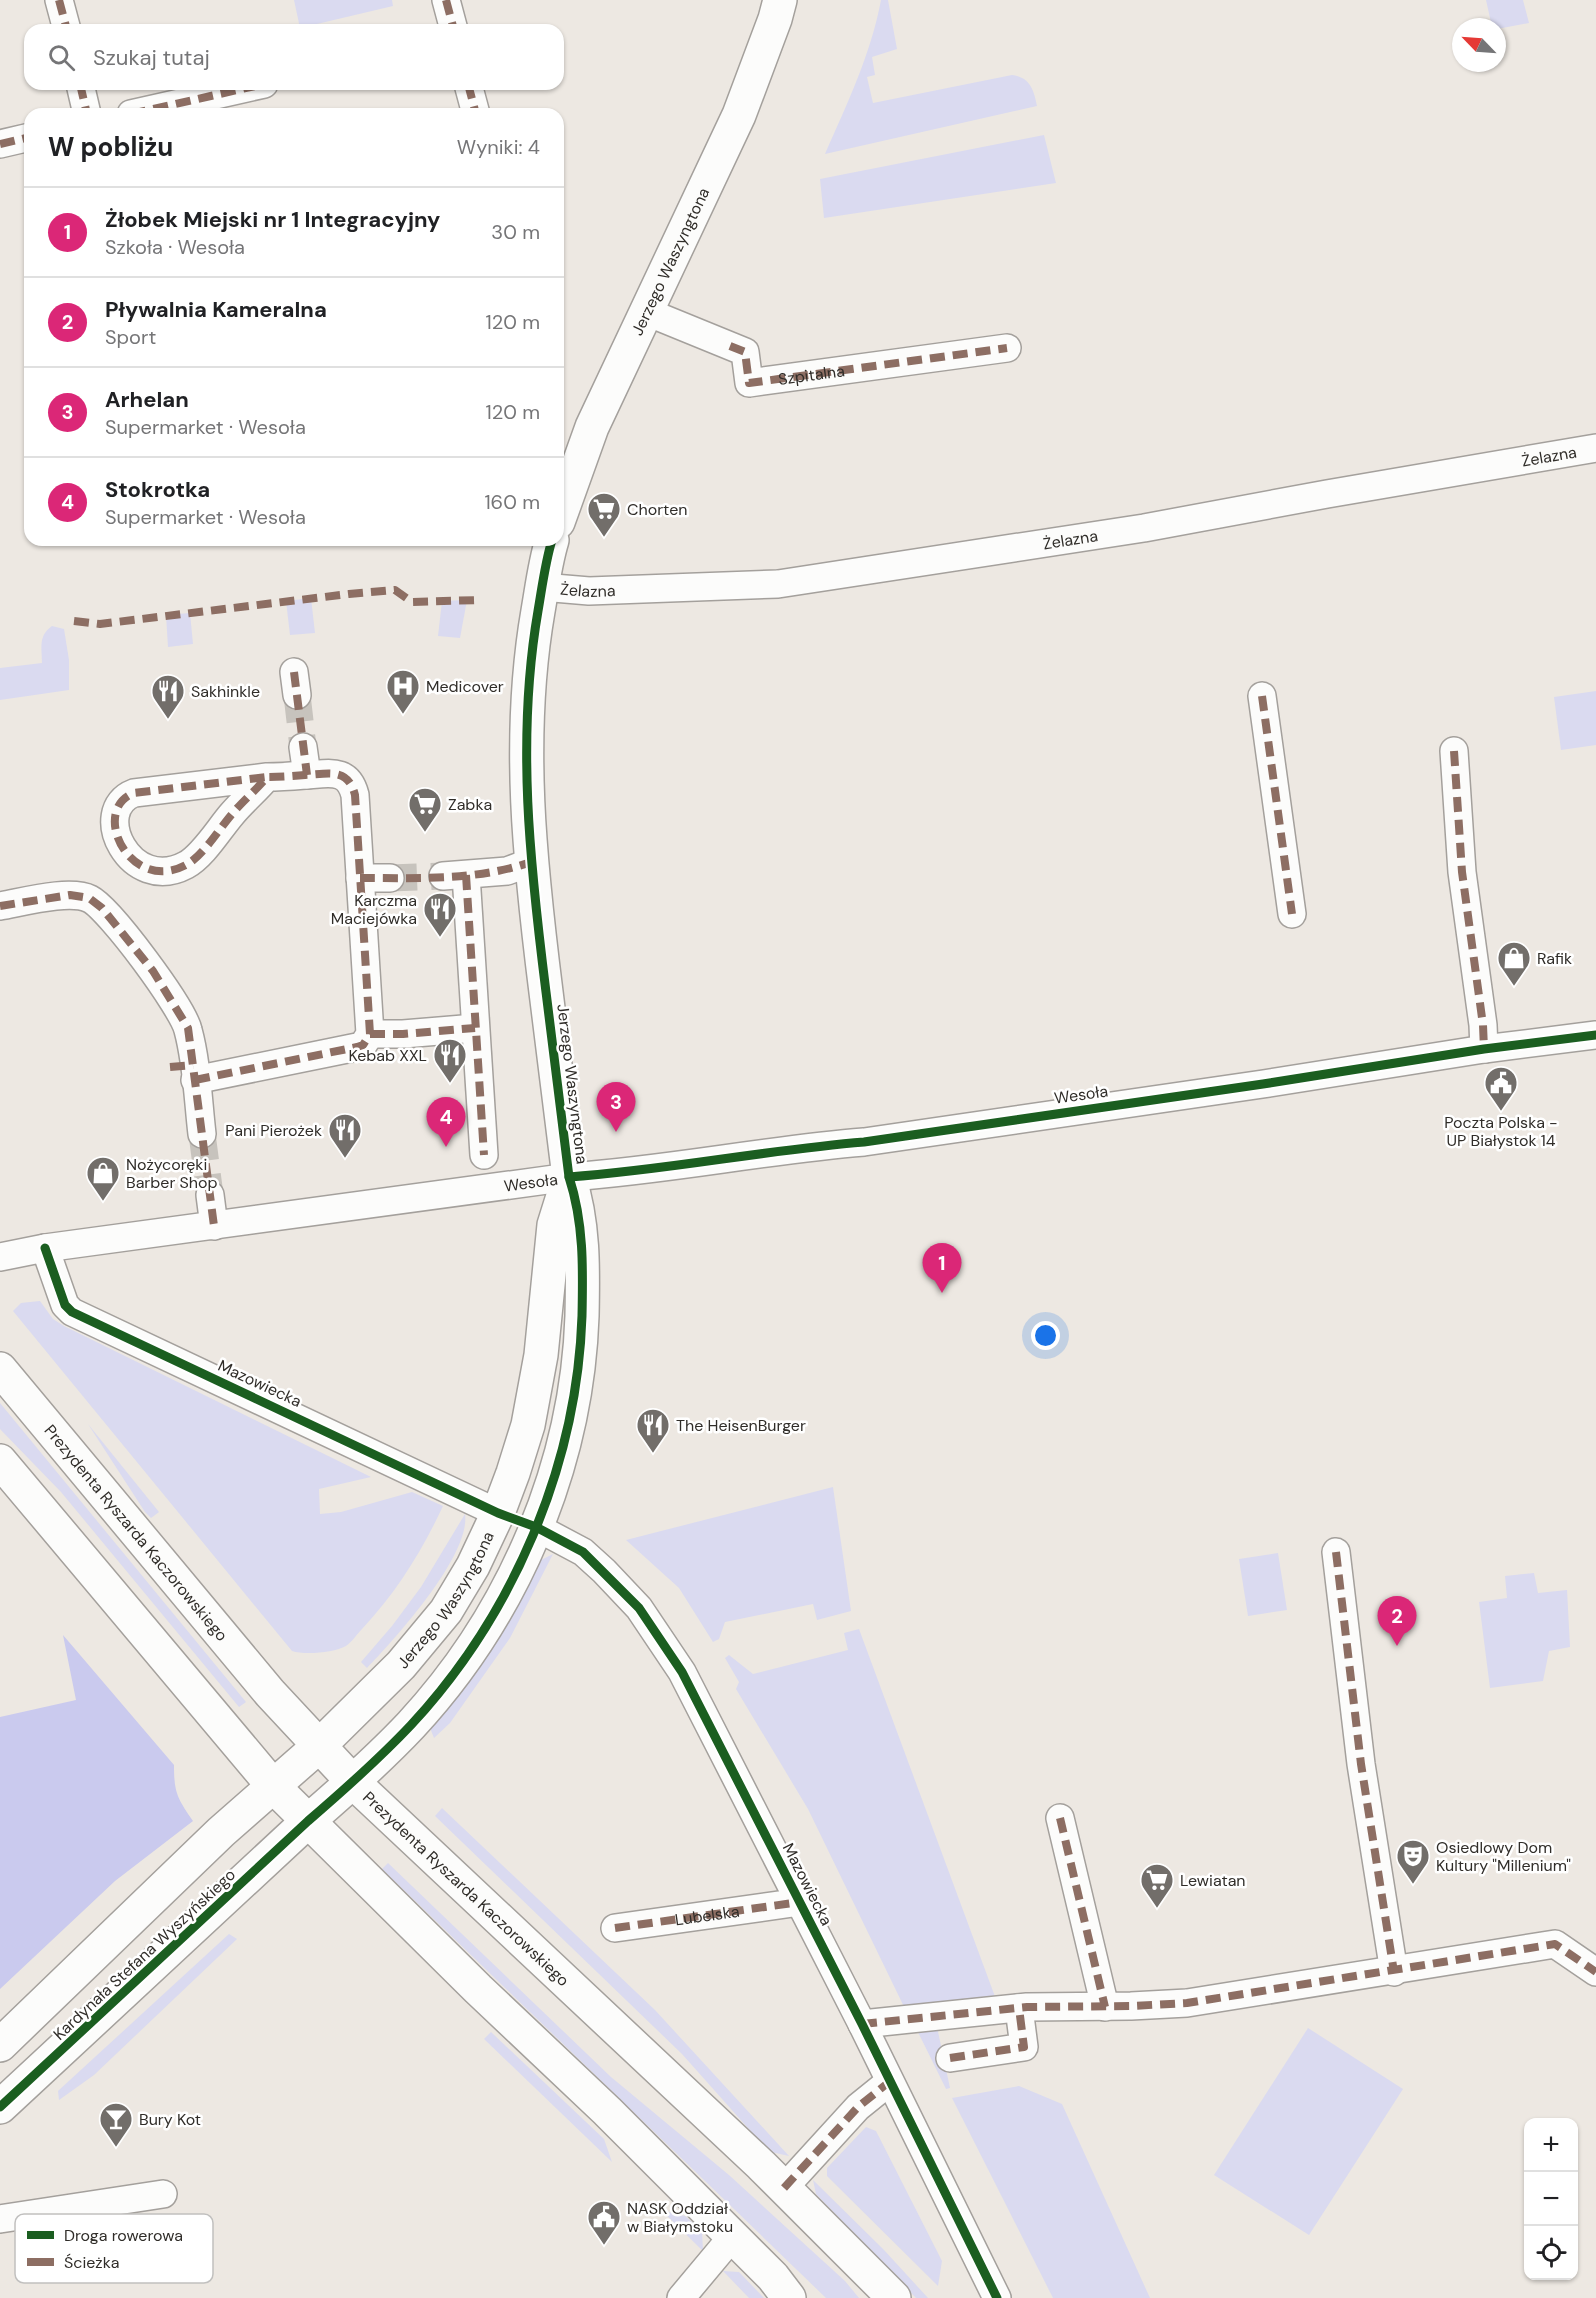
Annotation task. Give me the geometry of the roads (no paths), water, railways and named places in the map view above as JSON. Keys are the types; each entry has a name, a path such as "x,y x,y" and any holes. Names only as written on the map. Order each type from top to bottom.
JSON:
{"street":[{"path":"59,0 65,24"},
{"path":"446,0 452,24"},
{"name":"Jerzego Waszyngtona","path":"564,505 592,427 739,115 768,40 780,0"},
{"path":"81,90 86,108"},
{"path":"158,108 237,90"},
{"path":"470,90 474,108"},
{"path":"0,144 24,138"},
{"name":"Szpitalna","path":"647,312 745,352 749,383 1008,348"},
{"name":"Żelazna","path":"542,587 589,591 778,584 1143,528 1596,448"},
{"name":"Jerzego Waszyngtona","path":"353,1782 412,1724 463,1660 514,1578 552,1486 576,1389 581,1336 583,1267 580,1221 569,1177 531,862 527,784 527,711 531,651 551,546"},
{"path":"1262,696 1292,914"},
{"path":"303,747 307,775"},
{"path":"1454,751 1462,872 1483,1025 1484,1048"},
{"path":"186,1071 357,1047 363,1045 370,1034 352,784 344,777 333,773 267,777 134,793 126,796 120,802 116,819 117,839 135,864 147,870 157,872 174,870 188,865 267,777"},
{"path":"484,1155 475,1028 455,876 507,871 531,862"},
{"path":"360,878 390,878"},
{"path":"0,906 70,895 89,898 102,908 153,971 181,1013 188,1028 186,1071 202,1134"},
{"path":"370,1034 403,1034 475,1028"},
{"name":"Wesoła","path":"5,1261 45,1248 569,1177 603,1175 799,1148 864,1142 1263,1084 1484,1048 1596,1035"},
{"name":"Jerzego Waszyngtona","path":"274,1787 319,1746 427,1636 460,1589 498,1512 528,1425 535,1390 554,1225 569,1177"},
{"path":"210,1195 214,1226"},
{"name":"Mazowiecka","path":"45,1248 65,1305 72,1312 498,1512"},
{"name":"Prezydenta Ryszarda Kaczorowskiego","path":"0,1369 270,1693 353,1782 784,2188 894,2298"},
{"path":"0,1461 274,1787 478,1989 607,2110 773,2277 789,2298"},
{"path":"498,1512 536,1527"},
{"name":"Mazowiecka","path":"536,1527 583,1552 639,1608 682,1672 862,2024 997,2298"},
{"path":"1336,1552 1361,1764 1394,1972"},
{"name":"Kardynała Stefana Wyszyńskiego","path":"0,2107 353,1782"},
{"name":"Kardynała Stefana Wyszyńskiego","path":"0,2045 221,1832 274,1787"},
{"path":"1060,1818 1105,2007"},
{"name":"Lubelska","path":"615,1928 800,1902"},
{"path":"110,1941 120,1939 134,1948 140,1957 142,1967 138,1981"},
{"path":"862,2024 1019,2008 1187,2003 1394,1972 1555,1944 1596,1972"},
{"path":"950,2058 1024,2047 1019,2008"},
{"path":"784,2188 858,2107 889,2082"},
{"path":"33,2214 163,2194"},
{"path":"0,2219 15,2217"},
{"path":"681,2298 732,2237"}],"tunnel":[{"path":"297,695 303,747"},
{"path":"390,878 443,876"},
{"path":"202,1134 210,1195"}],"place":[{"name":"Chorten","path":"604,538"},
{"name":"Medicover","path":"403,715"},
{"name":"Sakhinkle","path":"168,720"},
{"name":"Zabka","path":"425,833"},
{"name":"Karczma Maciejówka","path":"440,938"},
{"name":"Rafik","path":"1514,987"},
{"name":"Kebab XXL","path":"450,1084"},
{"name":"Poczta Polska - UP Białystok 14","path":"1501,1112"},
{"name":"Arhelan","path":"616,1132"},
{"name":"Stokrotka","path":"446,1147"},
{"name":"Pani Pierożek","path":"345,1159"},
{"name":"Nożycoręki Barber Shop","path":"103,1202"},
{"name":"Żłobek Miejski nr 1 Integracyjny","path":"942,1293"},
{"name":"The HeisenBurger","path":"653,1454"},
{"name":"Pływalnia Kameralna","path":"1397,1646"},
{"name":"Osiedlowy Dom Kultury \"Millenium\"","path":"1413,1885"},
{"name":"Lewiatan","path":"1157,1909"},
{"name":"Bury Kot","path":"116,2148"},
{"name":"NASK Oddział w Białymstoku","path":"604,2246"}]}
